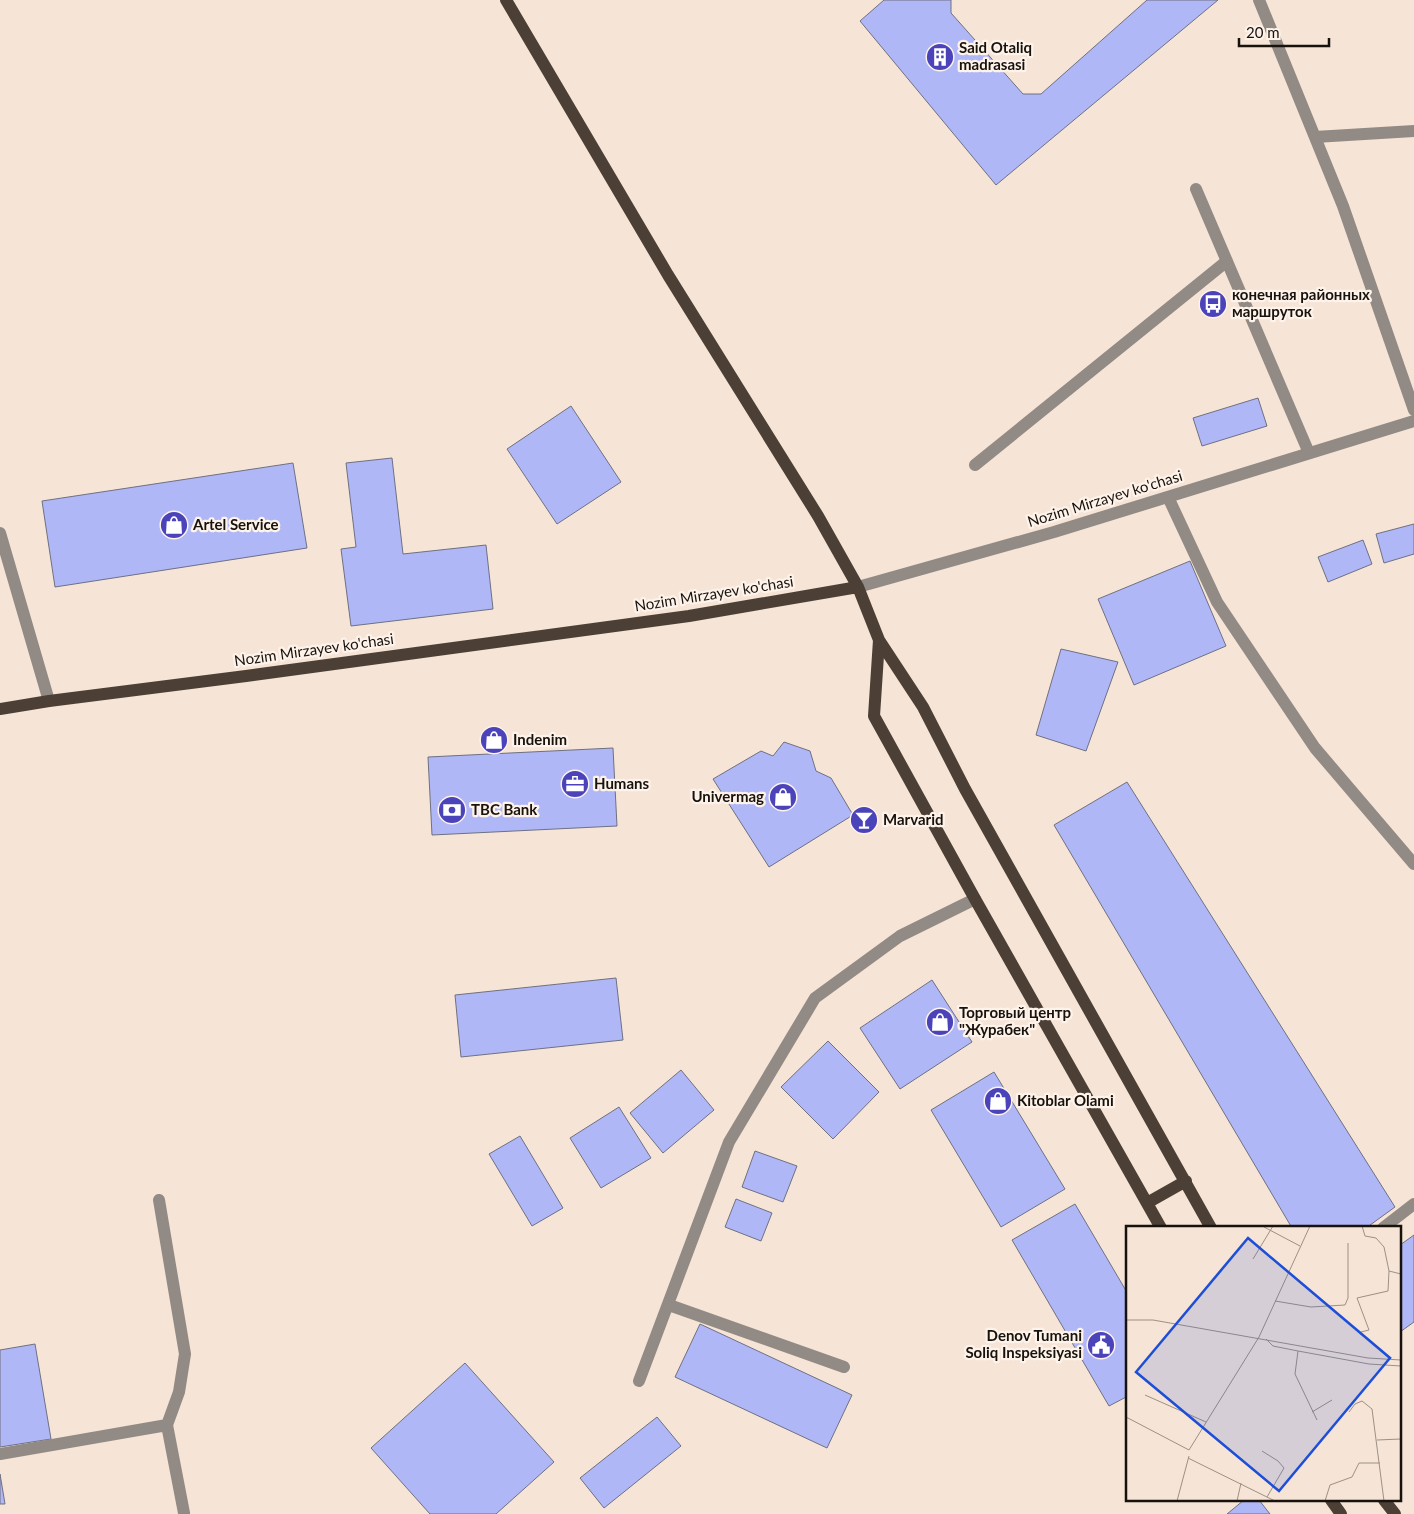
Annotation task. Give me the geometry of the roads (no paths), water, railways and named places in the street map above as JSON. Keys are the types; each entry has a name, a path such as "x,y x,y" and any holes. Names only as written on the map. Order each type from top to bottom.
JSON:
{"main road":[{"path":"506,0 663,266 818,516 858,587 879,640 923,708 970,797 1211,1226"},
{"name":"Nozim Mirzayev ko'chasi","path":"0,708 689,616 858,587"},
{"path":"879,640 874,716 975,900 1160,1226"},
{"path":"1147,1203 1186,1181"},
{"path":"1332,1502 1341,1514"},
{"path":"1386,1502 1395,1514"}],"street":[{"path":"1259,0 1343,206 1414,410"},
{"path":"1315,137 1414,131"},
{"path":"1196,189 1309,453"},
{"path":"975,465 1227,262"},
{"name":"Nozim Mirzayev ko'chasi","path":"858,587 1054,532 1414,421"},
{"path":"1168,497 1217,602 1316,748 1414,864"},
{"path":"0,533 49,701"},
{"path":"639,1381 729,1142 814,998 900,936 975,900"},
{"path":"159,1200 185,1354 179,1392 167,1425 184,1513"},
{"path":"1386,1226 1414,1204"},
{"path":"669,1305 844,1367"},
{"path":"0,1454 167,1425"}],"place":[{"name":"Said Otaliq madrasasi","path":"940,57"},
{"name":"конечная районных маршруток","path":"1213,304"},
{"name":"Artel Service","path":"174,525"},
{"name":"Indenim","path":"494,740"},
{"name":"Humans","path":"575,784"},
{"name":"Univermag","path":"783,797"},
{"name":"TBC Bank","path":"452,810"},
{"name":"Marvarid","path":"864,820"},
{"name":"Торговый центр \"Журабек\"","path":"940,1022"},
{"name":"Kitoblar Olami","path":"998,1101"},
{"name":"Denov Tumani Soliq Inspeksiyasi","path":"1101,1345"}]}
